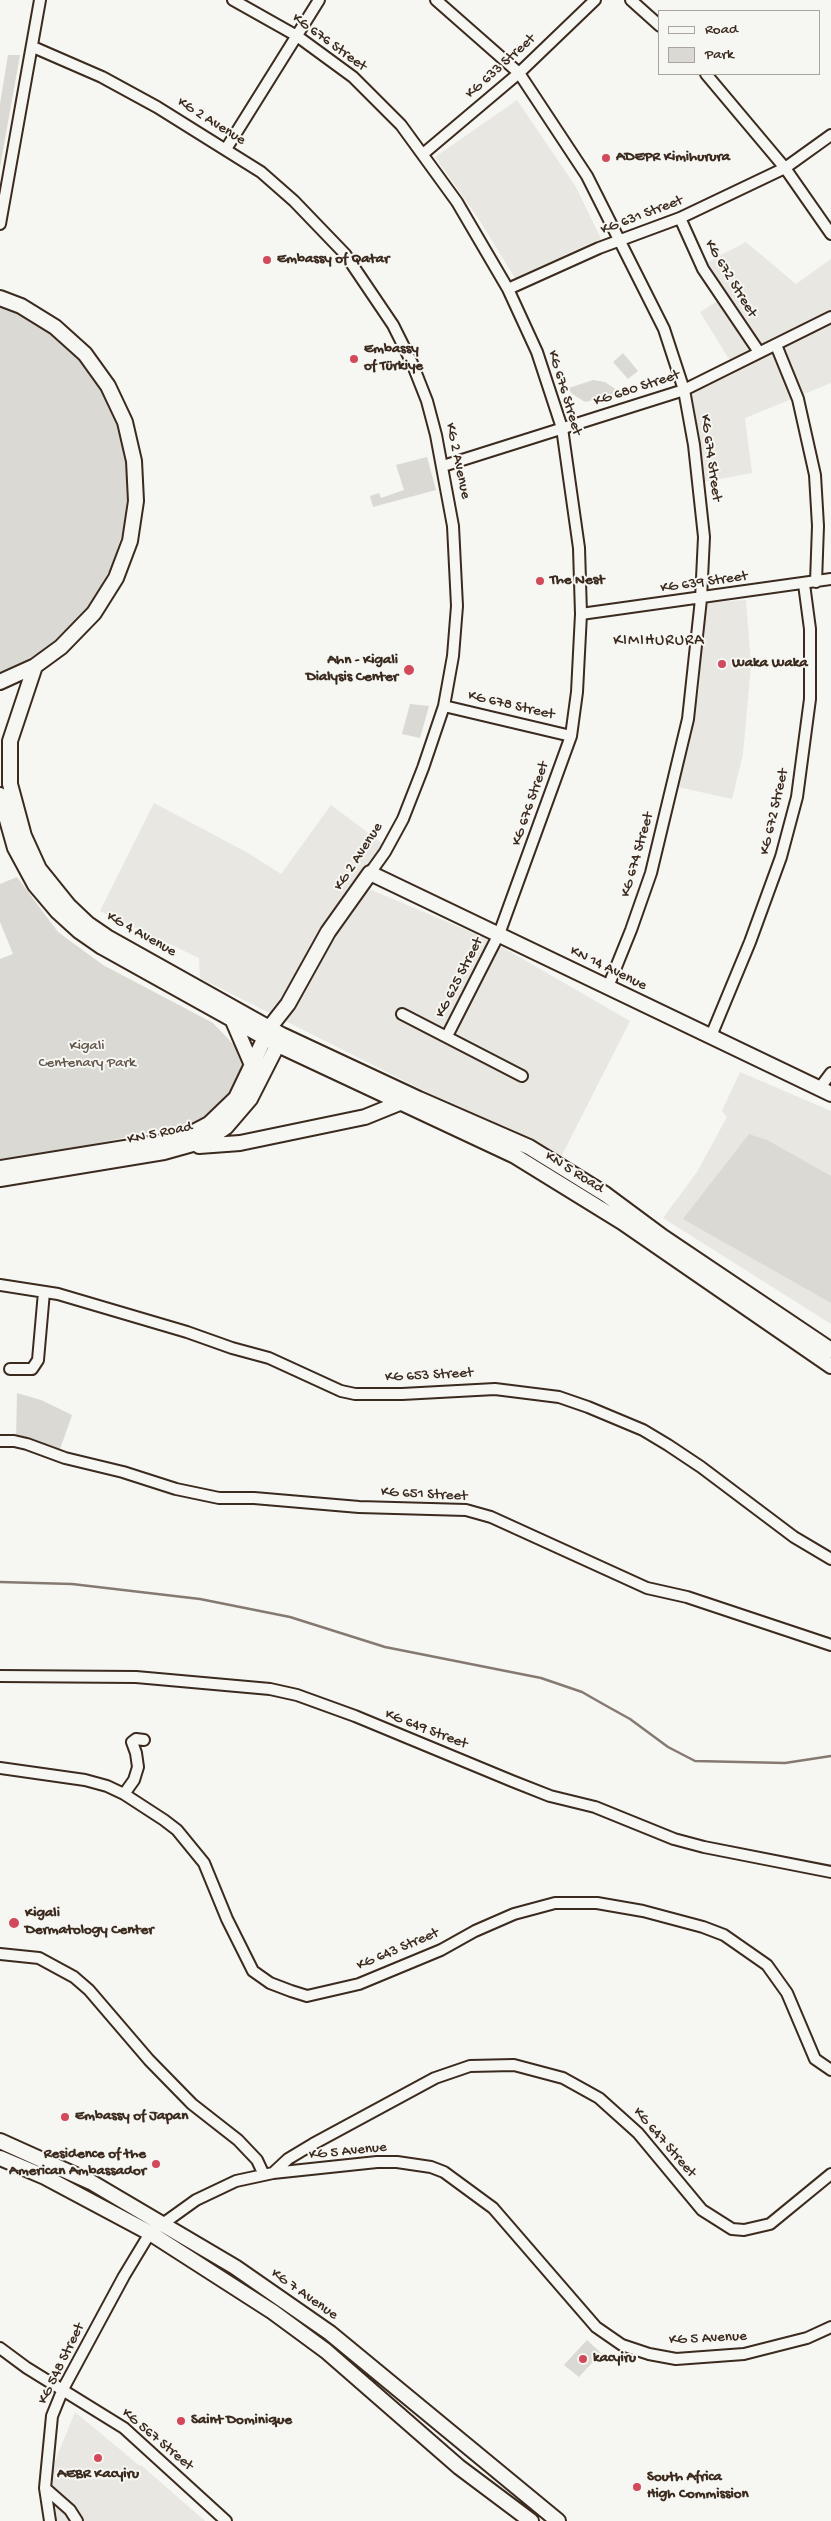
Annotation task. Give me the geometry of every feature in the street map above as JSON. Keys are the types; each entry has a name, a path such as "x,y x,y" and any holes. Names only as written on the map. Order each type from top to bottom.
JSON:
{"main road":[{"path":"0,298 21,306 55,327 85,354 112,395 125,422 134,461 136,500 130,541 116,578 84,625 61,647 35,666 0,682"},
{"name":"KG 4 Avenue","path":"35,666 10,741 8,764 10,784 17,811 36,863 62,898 88,924 232,1021 267,1033"},
{"name":"KG 4 Avenue","path":"0,794 18,855 35,885 57,910 79,930 102,947 167,976 267,1033"},
{"name":"KN 14 Avenue","path":"370,873 825,1092"},
{"name":"KG 2 Avenue","path":"267,1033 288,1004 328,932 370,873"},
{"name":"KN 5 Road","path":"0,1179 44,1173 188,1146 216,1135 240,1112 250,1099 280,1040 288,1004"},
{"path":"232,1021 252,1065"},
{"name":"KN 5 Road","path":"0,1168 162,1142 190,1134 225,1110 236,1098 267,1033 402,1102 515,1156 622,1222 831,1366"},
{"name":"KN 5 Road","path":"280,1040 529,1147 605,1194 663,1237 831,1350"},
{"path":"188,1146 240,1143 365,1117 402,1102"},
{"name":"KG 7 Avenue","path":"0,2141 91,2182 162,2222 235,2267 330,2333 558,2521"},
{"path":"0,2158 90,2200 150,2233 273,2312 326,2351 459,2467 531,2521"}],"street":[{"path":"0,224 40,0"},
{"name":"KG 676 Street","path":"233,0 297,36 353,77 401,125 457,202 508,289 537,352 562,428 578,528 581,614 577,692 571,736 499,934"},
{"path":"226,149 318,0"},
{"name":"KG 674 Street","path":"436,0 519,73 568,145 587,176 664,329 684,390 701,497 704,537 701,599 688,719 651,873 608,987"},
{"name":"KG 633 Street","path":"423,154 519,73 595,0"},
{"path":"631,0 658,24"},
{"name":"KG 2 Avenue","path":"33,47 102,77 226,149 261,172 305,212 345,254 393,325 412,363 427,401 443,466 453,526 457,606 453,656 444,706 423,768 402,819 385,852 370,873"},
{"path":"707,75 785,168 831,234"},
{"name":"KG 631 Street","path":"508,289 619,240 680,218 785,168 831,135"},
{"name":"KG 672 Street","path":"680,218 703,268 758,352"},
{"name":"KG 680 Street","path":"443,466 684,390 758,352 831,318"},
{"path":"776,345 798,399 815,475 818,526 816,582"},
{"name":"KG 639 Street","path":"581,614 831,580"},
{"name":"KG 672 Street","path":"711,1036 750,942 775,874 797,797 810,699 810,629 804,584"},
{"name":"KG 678 Street","path":"444,706 571,736"},
{"name":"KG 625 Street","path":"447,1036 499,934"},
{"path":"402,1014 522,1076"},
{"path":"825,1092 831,1072"},
{"name":"KG 653 Street","path":"0,1285 58,1294 269,1358 341,1391 355,1394 402,1394 495,1389 559,1397 643,1430 701,1467 794,1537 831,1559"},
{"path":"10,1369 32,1369 38,1360 44,1292"},
{"name":"KG 651 Street","path":"0,1441 14,1441 27,1444 65,1458 123,1472 176,1489 219,1498 254,1498 359,1507 466,1510 491,1517 647,1588 723,1608 816,1642 831,1645"},
{"name":"KG 649 Street","path":"0,1676 136,1677 237,1685 279,1691 355,1716 550,1796 595,1807 674,1840 831,1872"},
{"path":"124,1794 134,1780 138,1767 132,1742 136,1739 144,1740"},
{"name":"KG 643 Street","path":"0,1768 85,1780 124,1794 177,1830 204,1863 227,1918 253,1971 270,1983 291,1991 307,1996 359,1984 441,1950 475,1931 514,1914 555,1903 597,1903 643,1911 703,1927 724,1935 768,1965 786,1993 815,2058 831,2070"},
{"path":"0,1954 39,1958 74,1977 89,1990 149,2060 192,2104 238,2140 269,2174"},
{"name":"KG 647 Street","path":"269,2174 288,2159 313,2144 435,2078 470,2066 514,2064 563,2078 599,2098 638,2133 702,2210 732,2229 744,2230 770,2224 831,2174"},
{"name":"KG 5 Avenue","path":"162,2222 209,2193 236,2181 269,2174 397,2162 431,2167 444,2172 473,2192 504,2220 596,2327 622,2345 649,2354 676,2359 744,2354 806,2338 831,2327"},
{"name":"KG 548 Street","path":"50,2521 45,2488 52,2416 64,2389 124,2276 150,2233 162,2222"},
{"name":"KG 567 Street","path":"0,2348 27,2368 64,2389 124,2428 226,2521"},
{"path":"45,2488 70,2510 77,2521"}],"shaded area":[{"path":"517,100 576,187 601,239 515,278 478,218 435,157"},
{"path":"746,242 796,284 831,259 831,383 745,418 752,473 704,482 690,394 737,372 700,312 727,295 708,262"},
{"path":"746,600 751,665 743,754 732,799 678,787 699,690 705,603"},
{"path":"154,803 248,853 281,874 331,805 383,844 357,884 488,939 630,1021 560,1159 200,978 199,958 100,911"},
{"path":"740,1072 831,1111 831,1324 663,1218 697,1172 727,1117 722,1111"},
{"path":"75,2412 141,2465 205,2521 51,2521 49,2476"}],"green space":[{"path":"8,55 20,55 0,167 0,104"},
{"path":"0,306 30,320 64,343 93,374 113,408 124,448 128,493 123,531 112,565 93,601 66,632 37,654 0,674"},
{"path":"623,353 638,371 628,379 613,362"},
{"path":"593,380 605,382 621,393 585,402 571,393 569,388"},
{"path":"427,457 436,490 373,507 370,496 379,493 381,498 404,490 396,465"},
{"path":"410,704 429,706 420,738 402,734"},
{"name":"Kigali Centenary Park","path":"17,877 58,932 103,965 213,1023 237,1048 246,1066 224,1104 196,1123 54,1152 0,1159 0,959 13,954 0,922 0,884"},
{"path":"749,1134 767,1140 831,1176 831,1303 683,1219"},
{"path":"17,1393 41,1400 72,1415 59,1452 16,1443"},
{"name":"kacyiru","path":"587,2340 601,2353 579,2377 564,2365"}],"waterway":[{"path":"0,1582 72,1584 200,1599 290,1617 385,1647 541,1678 582,1692 630,1719 668,1747 695,1761 785,1763 831,1756"}],"place":[{"name":"ADEPR Kimihurura","path":"606,158"},
{"name":"Embassy of Qatar","path":"267,260"},
{"name":"Embassy of Türkiye","path":"354,359"},
{"name":"The Nest","path":"540,581"},
{"name":"Waka Waka","path":"722,664"},
{"name":"Ahn - Kigali Dialysis Center","path":"409,670"},
{"name":"Kigali Dermatology Center","path":"14,1923"},
{"name":"Embassy of Japan","path":"65,2117"},
{"name":"Residence of the American Ambassador","path":"156,2164"},
{"name":"kacyiru","path":"583,2359"},
{"name":"Saint Dominique","path":"181,2421"},
{"name":"AEBR Kacyiru","path":"98,2458"},
{"name":"South Africa High Commission","path":"637,2487"}],"district":[{"name":"KIMIHURURA","path":"659,642"}]}
